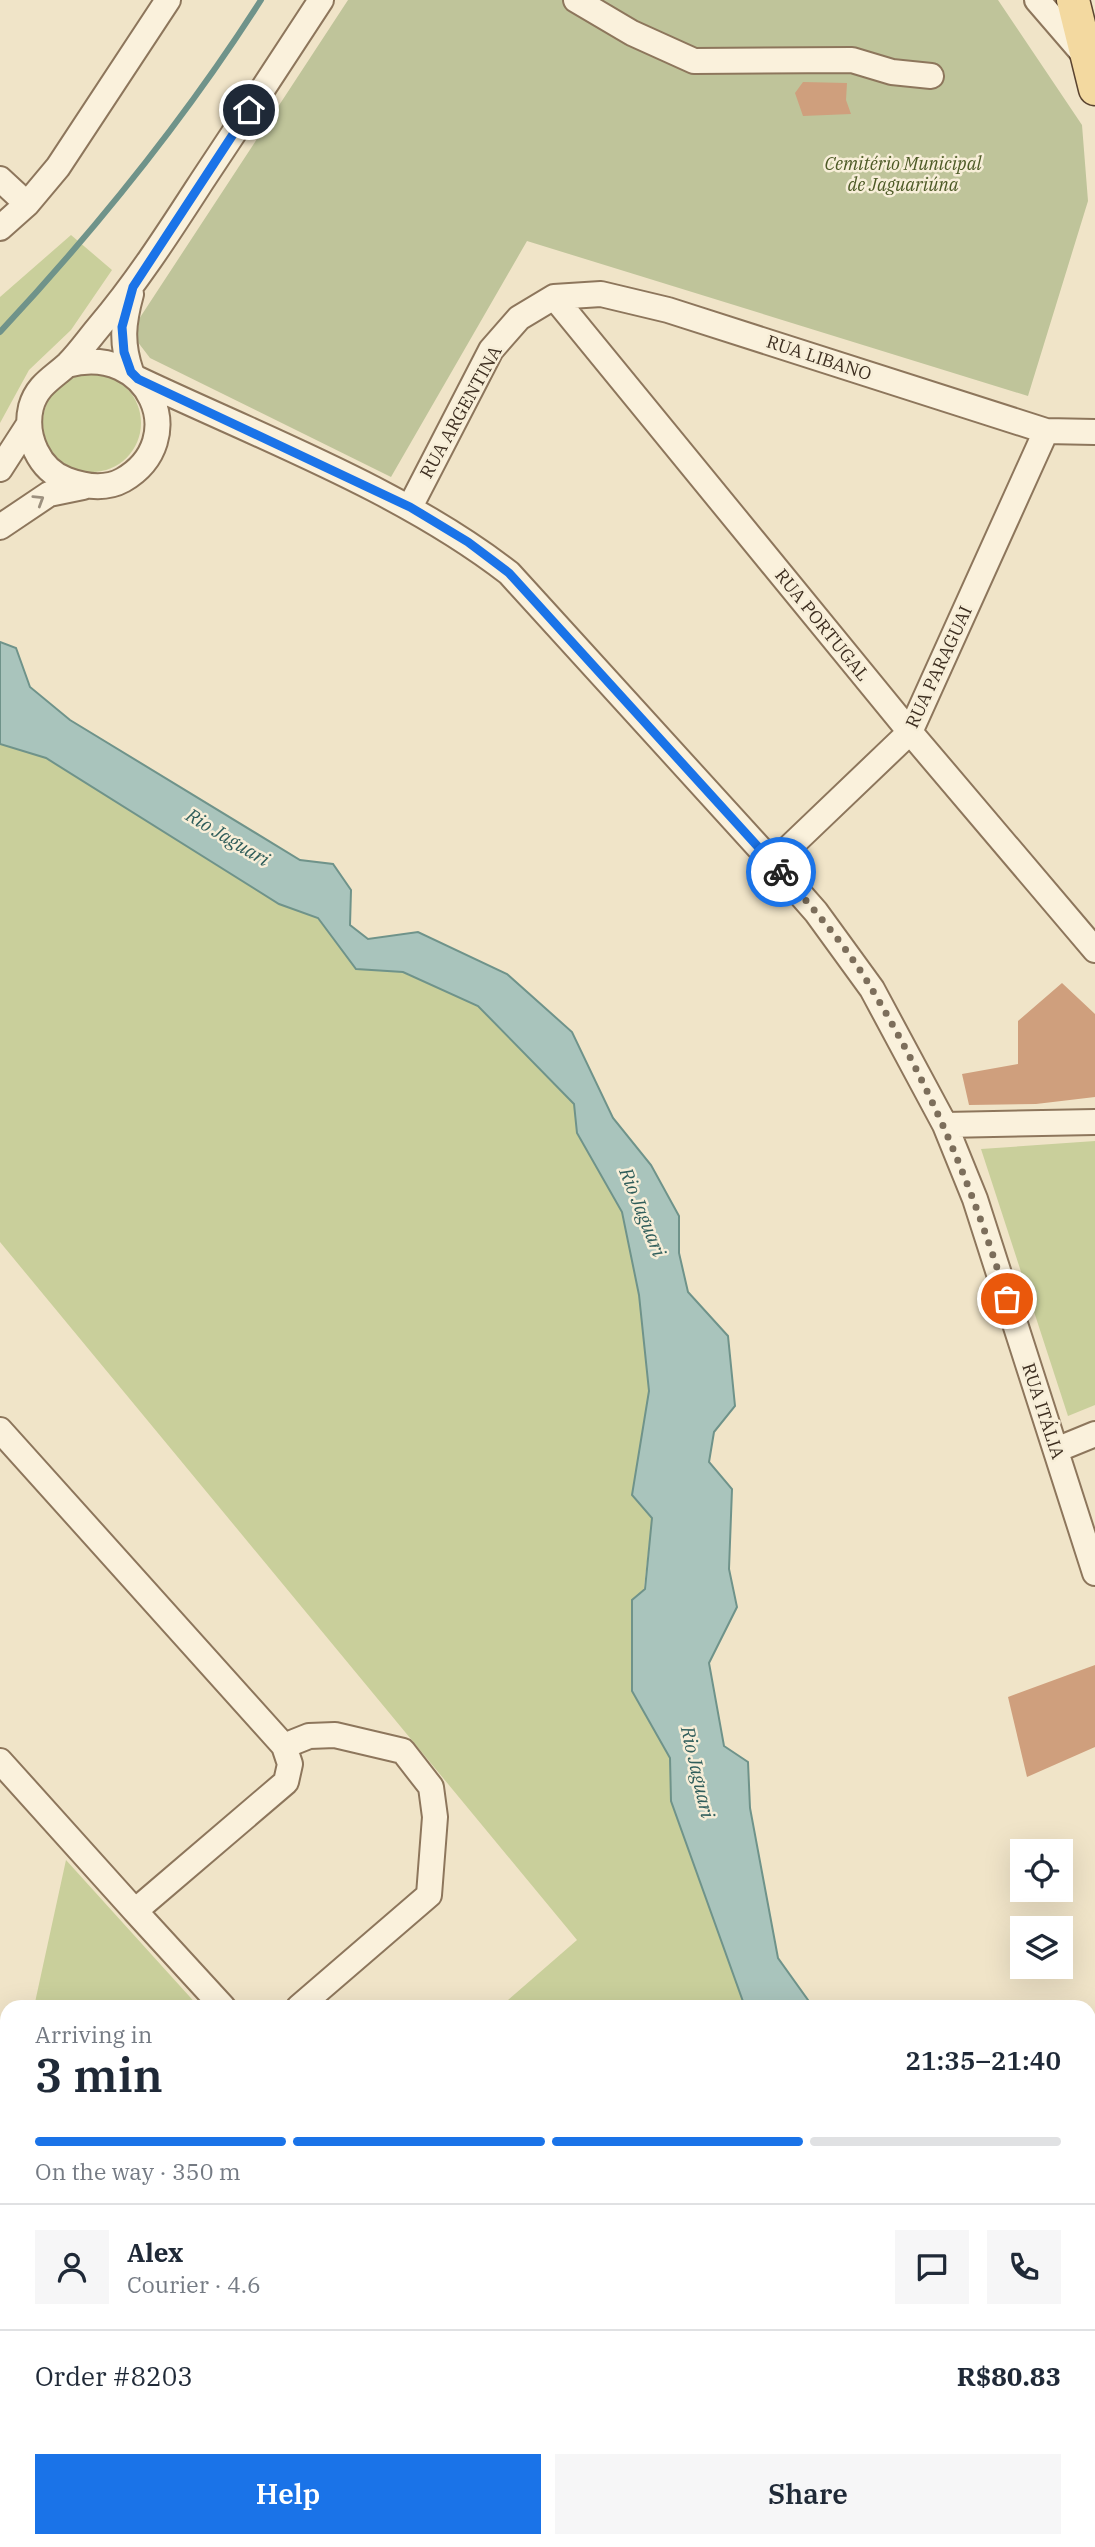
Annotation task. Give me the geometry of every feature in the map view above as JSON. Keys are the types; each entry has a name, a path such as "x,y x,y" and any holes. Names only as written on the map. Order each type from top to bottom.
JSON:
{"main road":[{"path":"1073,0 1091,74"}],"street":[{"path":"0,228 27,204 58,167 169,0"},
{"path":"84,487 58,477 43,463 33,447 29,425 31,406 39,389 51,375 67,365 133,287 321,0"},
{"path":"576,0 632,33 694,61 852,60 892,72 931,76"},
{"path":"1037,0 1091,74"},
{"path":"0,179 27,204"},
{"path":"0,527 49,494 103,486 122,480 148,456 155,440 157,422 154,402 134,375 124,352 122,327 133,287"},
{"name":"RUA LIBANO","path":"554,297 601,294 668,310 1046,430 1091,427"},
{"name":"RUA ARGENTINA","path":"410,507 491,350 519,318 554,297"},
{"name":"RUA PORTUGAL","path":"554,297 910,732 1095,950"},
{"path":"67,365 100,360 134,375"},
{"name":"RUA ITÁLIA","path":"134,375 410,507 468,542 509,573 816,912 872,989 945,1125 975,1199 1095,1573"},
{"path":"0,469 29,425"},
{"name":"RUA PARAGUAI","path":"773,863 910,732 1046,430"},
{"path":"945,1125 1095,1122"},
{"path":"0,1430 284,1746 290,1764 286,1782 135,1912"},
{"path":"1056,1450 1095,1434"},
{"path":"284,1746 309,1736 335,1735 403,1751 431,1787 435,1817 429,1895 307,2000"},
{"path":"0,1761 217,2000"}],"green space":[{"name":"Cemitério Municipal de Jaguariúna","path":"348,0 998,0 1082,125 1088,201 1028,396 527,241 391,477 150,358 137,341 139,319"},
{"path":"71,235 112,270 71,330 29,370 0,423 0,297"},
{"path":"92,374 111,377 127,388 138,404 141,423 138,442 127,458 111,469 92,472 73,469 57,458 46,442 43,423 46,404 57,388 73,377"},
{"path":"0,744 46,758 279,904 318,918 356,969 403,972 478,1006 574,1104 577,1133 622,1212 639,1295 649,1391 632,1495 652,1518 632,1691 670,1758 671,1801 742,2000 508,2000 577,1940 0,1242"},
{"path":"1095,1141 1095,1405 1068,1416 981,1149"},
{"path":"66,1860 193,2000 36,2000"}],"water":[{"name":"Rio Jaguari","path":"0,642 16,648 30,687 70,720 300,860 333,864 351,890 350,925 368,939 418,932 507,974 572,1032 613,1118 651,1165 679,1216 679,1253 688,1292 728,1336 735,1406 714,1432 709,1462 732,1489 729,1569 737,1607 709,1663 724,1746 748,1762 750,1808 778,1958 808,2000 742,2000 671,1801 670,1758 632,1691 632,1600 645,1589 652,1518 632,1495 649,1391 639,1295 622,1212 577,1133 574,1104 478,1006 403,972 356,969 318,918 279,904 46,758 0,744"}],"building":[{"path":"803,82 847,83 846,100 851,114 803,116 795,93"},
{"path":"1062,983 1095,1014 1095,1097 1036,1104 969,1105 962,1074 1018,1064 1018,1021"},
{"path":"1095,1665 1095,1747 1027,1777 1008,1697"}],"waterway":[{"path":"0,332 71,253 138,172 202,88 261,0"}],"way so far":[{"path":"781,872 816,912 872,989 945,1125 975,1199 1007,1299"}],"route":[{"path":"249,110 133,287 122,327 124,352 131,372 138,379 410,507 468,542 509,573 781,872"}]}
